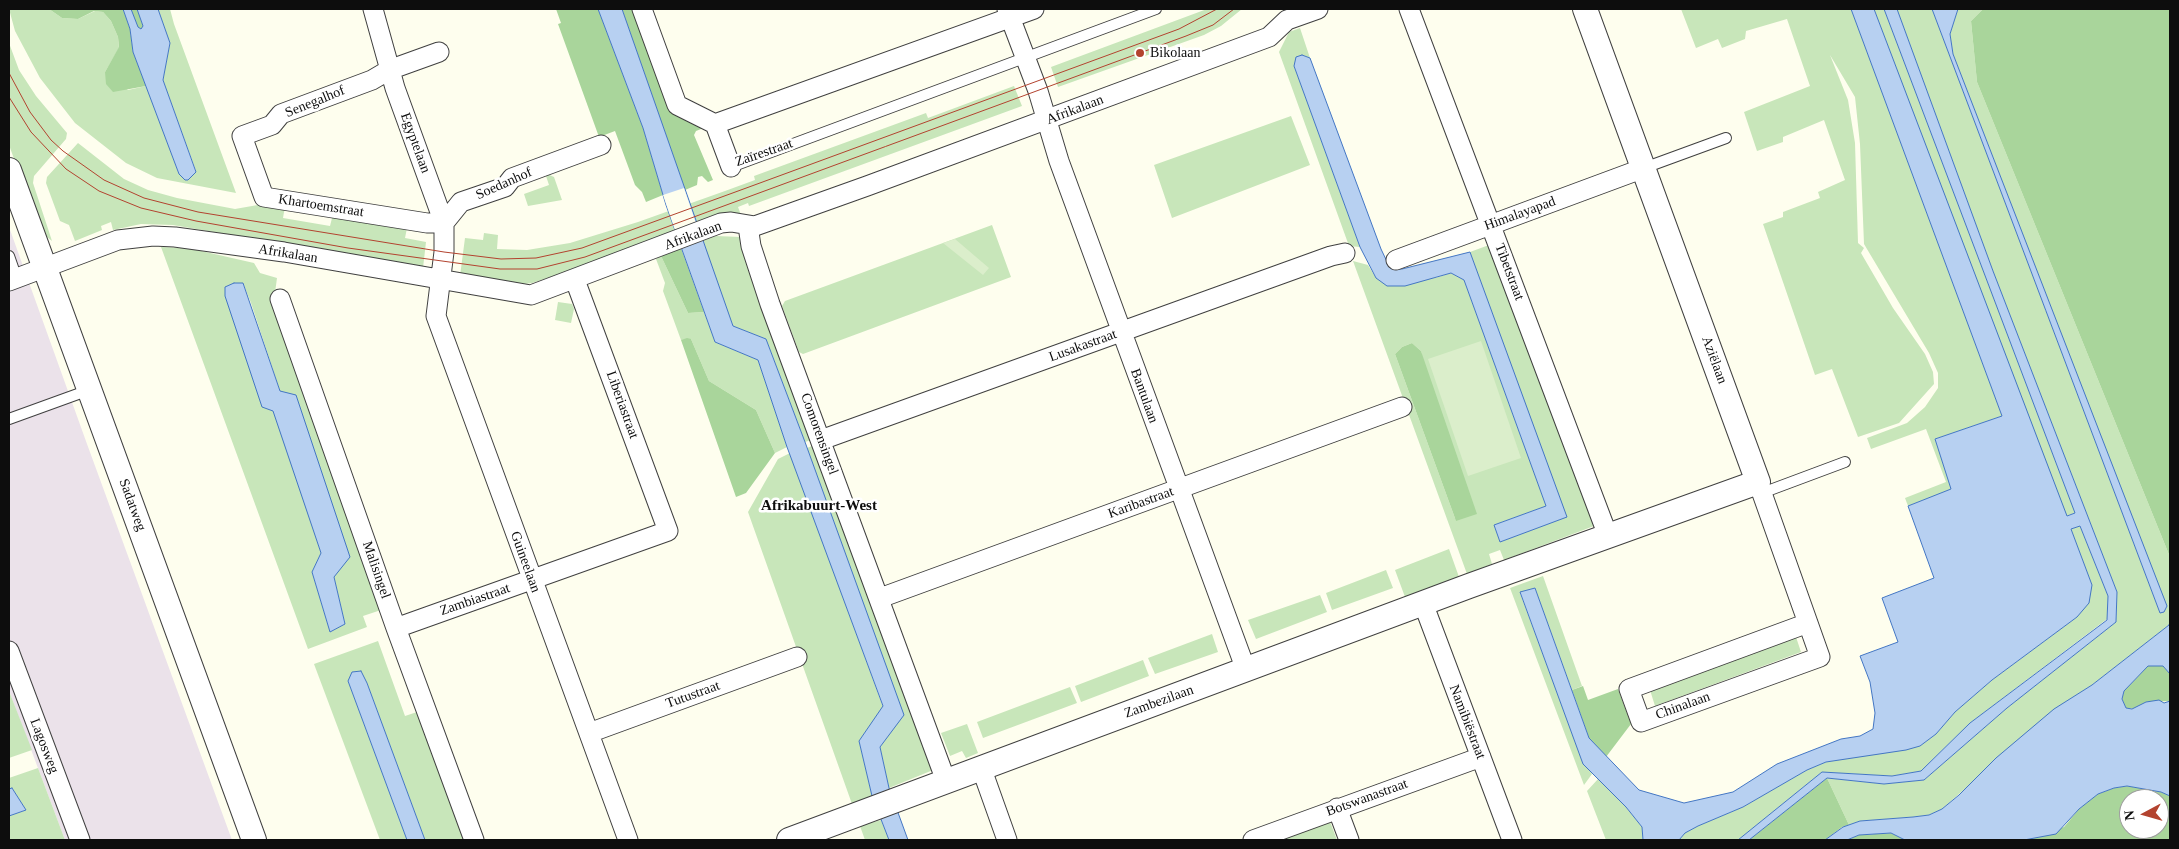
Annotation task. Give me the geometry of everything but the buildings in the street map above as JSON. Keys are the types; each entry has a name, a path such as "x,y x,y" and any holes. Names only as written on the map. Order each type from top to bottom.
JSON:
{"street":[{"name":"Egyptelaan","path":"373,9 381,31 389,70 444,223 444,252 440,280"},
{"path":"642,9 677,105 715,124 1009,13 1034,9"},
{"name":"Afrikalaan","path":"13,280 118,240 152,236 175,237 284,252 531,295 720,224 730,222 748,226 762,224 1046,121 1269,37 1287,20 1318,9"},
{"name":"Tibetstraat","path":"1409,9 1608,536"},
{"name":"Aziëlaan","path":"1585,9 1760,488"},
{"path":"1009,13 1038,91 1046,121"},
{"name":"Senegalhof","path":"242,136 272,125 281,114 372,80 389,70 440,52"},
{"name":"Bantulaan","path":"1046,121 1121,332 1246,670"},
{"name":"Zaïrestraat","path":"715,124 731,167"},
{"name":"Khartoemstraat","path":"242,136 264,197 427,224 444,223"},
{"name":"Soedanhof","path":"444,223 461,202 505,187 512,178 601,146"},
{"name":"Himalayapad","path":"1396,260 1644,168"},
{"name":"Sadatweg","path":"9,170 254,840"},
{"name":"Comorensingel","path":"748,226 753,255 946,781"},
{"name":"Lusakastraat","path":"821,440 1331,256 1345,253"},
{"name":"Guineelaan","path":"440,280 436,316 531,581 628,840"},
{"name":"Liberiastraat","path":"575,280 668,532"},
{"name":"Malisingel","path":"280,299 396,628 474,840"},
{"name":"Karibastraat","path":"880,598 1402,407"},
{"path":"1608,536 1760,488"},
{"name":"Chinalaan","path":"1760,488 1808,623 1820,657 1640,722 1629,689 1808,623"},
{"name":"Zambiastraat","path":"396,628 668,532"},
{"name":"Zambezilaan","path":"789,840 1423,603 1608,536"},
{"name":"Namibiëstraat","path":"1423,603 1512,840"},
{"name":"Lagosweg","path":"9,651 80,840"},
{"name":"Tutustraat","path":"589,733 796,657"},
{"name":"Botswanastraat","path":"1253,840 1481,757"},
{"path":"981,768 1007,840"},
{"path":"1337,808 1348,840"}],"lane":[{"name":"Zaïrestraat","path":"731,167 1156,9"},
{"path":"1644,168 1726,138"},
{"path":"9,256 13,280"},
{"path":"9,419 90,390"},
{"path":"1760,488 1845,462"}],"shaded area":[{"path":"9,227 232,840 65,840 9,691"}],"green space":[{"path":"9,9 49,9 62,18 78,19 95,11 103,12 111,21 118,37 119,48 105,72 128,90 146,86 179,174 185,180 188,180 196,171 163,80 170,43 158,9 170,9 236,193 157,178 126,163 75,123 40,78 15,31"},
{"path":"49,9 123,9 130,29 133,52 146,86 113,92 106,84 105,72 119,47 118,37 111,21 103,12 94,11 78,19 62,18"},
{"path":"131,9 137,9 143,26 142,29 138,28"},
{"path":"556,9 598,9 643,128 663,195 646,202 642,192 635,185 615,131 599,137 558,24 561,23"},
{"path":"622,9 633,9 669,110 706,127 696,131 694,135 713,180 708,182 702,176 698,177 697,185 685,190"},
{"path":"1207,9 1242,9 1221,26 1204,35 1058,87 1051,67"},
{"path":"1681,9 1851,9 2002,416 1935,439 1952,489 1908,506 1905,498 1946,482 1926,429 1871,449 1867,438 1907,423 1925,407 1938,388 1938,373 1929,353 1864,244 1860,144 1855,97 1830,55 1848,100 1855,143 1858,243 1864,248 1861,253 1893,308 1925,354 1933,372 1934,384 1899,423 1858,437 1832,369 1815,375 1763,224 1783,217 1783,212 1820,198 1818,192 1845,180 1824,120 1783,137 1783,142 1757,151 1744,112 1810,86 1787,19 1746,31 1745,39 1722,48 1718,39 1696,48"},
{"path":"1874,9 1884,9 2075,513 2066,516"},
{"path":"1897,9 1932,9 2160,613 2167,607 1953,54 1950,34 1958,9 1983,9 1971,21 1977,82 2170,557 2170,622 2169,625 2092,685 2054,710 1942,809 1929,815 1860,821 1849,825 1827,778 1884,784 1924,780 2007,708 2116,622 2117,592 1993,271"},
{"path":"1983,9 2170,9 2170,557 1977,82 1971,21"},
{"path":"1300,28 1310,58 1302,55 1294,66 1360,247 1349,246 1279,52 1289,32"},
{"path":"9,43 19,70 36,96 67,133 66,139 34,176 33,183 52,241 42,233 38,225 9,145"},
{"path":"1014,86 1022,106 749,206 748,203 738,207 741,215 532,283 515,285 460,276 465,238 483,240 484,233 498,235 497,249 527,250 570,243 638,222 725,191 755,180 754,176 926,113 928,118"},
{"path":"1291,116 1310,165 1172,218 1154,165"},
{"path":"78,143 124,179 148,190 177,198 235,209 269,203 285,206 283,218 330,226 333,214 407,228 405,238 426,242 423,268 173,225 141,224 113,230 111,222 101,226 102,230 75,241 69,225 60,221 46,183 47,177"},
{"path":"545,173 554,177 562,200 528,206 524,194 549,185"},
{"path":"992,225 1011,277 803,354 799,352 782,306 785,301"},
{"path":"716,236 741,237 811,440 805,442 766,339 733,326 702,241"},
{"path":"955,239 989,268 983,275 943,243"},
{"path":"1489,245 1594,526 1504,560 1500,550 1489,554 1492,564 1467,574 1353,261 1368,265 1376,278 1435,278 1451,273 1464,280 1546,506 1494,525 1500,542 1566,517 1470,252","holes":["1412,343 1421,351 1456,521 1395,354 1402,347"]},
{"path":"161,247 188,248 254,263 260,273 277,278 274,300 384,609 363,616 367,627 308,649","holes":["234,283 243,283 280,391 334,577 345,624 330,632 312,572 321,553"]},
{"path":"681,248 704,312 688,313 661,256"},
{"path":"661,256 688,313 704,312 715,342 758,360 787,447 775,453 756,410 709,381 691,339 681,340 663,291 665,283 656,259"},
{"path":"558,302 572,304 574,309 571,323 555,320"},
{"path":"691,339 709,381 756,410 775,453 746,493 736,497 681,340"},
{"path":"1481,341 1521,458 1468,476 1428,359"},
{"path":"1412,343 1421,351 1477,514 1456,521 1395,354 1402,347"},
{"path":"817,444 938,768 889,788 880,747 903,714 807,448"},
{"path":"790,453 883,707 859,741 872,796 852,804 748,512 778,459"},
{"path":"2080,526 2108,596 2107,619 1970,723 1921,771 1892,776 1822,772 1738,840 1679,840 1685,833 1698,826 1743,807 1807,770 1826,762 1920,746 1936,734 1955,712 1992,680 2077,617 2092,585 2071,529"},
{"path":"1449,549 1459,577 1405,597 1395,570"},
{"path":"1386,570 1393,588 1332,610 1326,593"},
{"path":"1543,576 1582,686 1572,690 1535,588 1520,593 1583,763 1592,774 1584,785 1510,588"},
{"path":"1320,595 1327,612 1256,639 1248,620"},
{"path":"1212,634 1218,652 1155,674 1148,658"},
{"path":"1796,637 1801,652 1655,706 1650,690"},
{"path":"378,641 405,716 417,712 466,840 425,840 367,683 348,681 407,840 380,840 314,664"},
{"path":"1143,660 1149,676 1081,702 1075,686"},
{"path":"2148,666 2163,666 2170,674 2170,701 2146,702 2136,709 2126,708 2122,699 2124,691"},
{"path":"1583,686 1588,700 1618,689 1631,724 1606,757 1589,738 1572,690"},
{"path":"1070,687 1077,703 983,738 977,722"},
{"path":"9,691 32,750 9,758"},
{"path":"967,724 978,753 966,758 962,751 950,756 941,733"},
{"path":"38,768 65,840 9,840 9,816 26,810 12,788 9,789 9,778"},
{"path":"1827,778 1849,825 1842,827 1825,840 1749,840"},
{"path":"1598,779 1626,807 1642,827 1643,840 1606,840 1587,791"},
{"path":"2127,786 2144,789 2119,789 2119,839 2169,839 2170,796 2170,840 2024,840 2064,827 2079,809 2098,794 2114,788"},
{"path":"1329,819 1337,840 1271,840"},
{"path":"881,820 889,840 865,840 860,826"},
{"path":"1891,833 1905,840 1847,840 1859,835"}],"water":[{"path":"123,9 131,9 138,27 141,29 143,26 137,9 158,9 170,43 163,80 196,172 188,180 185,180 179,174 133,52 130,29"},
{"path":"598,9 622,9 733,326 766,339 805,442 904,715 880,747 889,788 908,840 889,840 872,796 859,741 883,706 787,447 758,360 715,342 666,205 643,128"},
{"path":"1851,9 1874,9 2067,516 2075,513 1884,9 1897,9 1993,271 2117,592 2116,622 2007,708 1924,780 1884,784 1827,778 1749,840 1738,840 1822,772 1892,776 1921,771 1970,723 2107,620 2108,596 2080,526 2071,529 2092,585 2089,603 2077,617 1992,680 1955,712 1936,734 1920,746 1906,750 1826,762 1807,770 1743,807 1698,826 1685,833 1679,840 1643,840 1642,827 1626,807 1583,764 1520,592 1535,588 1589,738 1639,790 1684,803 1733,792 1777,764 1841,739 1860,736 1873,729 1875,713 1870,682 1860,656 1898,642 1882,598 1934,578 1908,506 1951,489 1935,439 2002,416"},
{"path":"1932,9 1958,9 1950,34 1953,54 2167,606 2164,612 2160,613"},
{"path":"1302,55 1310,58 1381,249 1390,268 1402,269 1470,252 1567,517 1500,542 1494,525 1546,506 1464,280 1451,273 1405,286 1387,286 1376,278 1360,247 1294,66 1296,57"},
{"path":"234,283 243,283 280,391 296,395 350,557 334,577 345,624 330,632 312,572 321,553 273,411 262,407 225,296 225,287"},
{"path":"2170,622 2170,674 2163,666 2148,666 2124,691 2122,699 2126,708 2132,709 2146,702 2159,700 2164,703 2170,701 2170,796 2169,789 2144,789 2127,786 2114,788 2098,794 2079,809 2056,834 2024,840 1905,840 1891,833 1859,835 1847,840 1825,840 1843,827 1860,821 1929,815 1942,809 1996,758 2054,709 2092,685 2169,625"},
{"path":"361,671 425,840 407,840 348,681 352,672"},
{"path":"12,788 26,810 9,816 9,789"}],"pier":[{"path":"684,188 702,241 681,248 663,195"}],"tram line":[{"path":"9,73 30,112 51,140 63,151 104,180 144,198 198,212 444,252 501,259 536,258 582,248 749,187 1179,29 1217,9"},
{"path":"9,97 31,132 66,169 99,191 141,208 196,221 348,248 500,269 537,269 585,257 1186,36 1213,25 1234,9"}],"place":[{"name":"Bikolaan","path":"1140,53"}],"district":[{"name":"Afrikabuurt-West","path":"819,506"}]}
